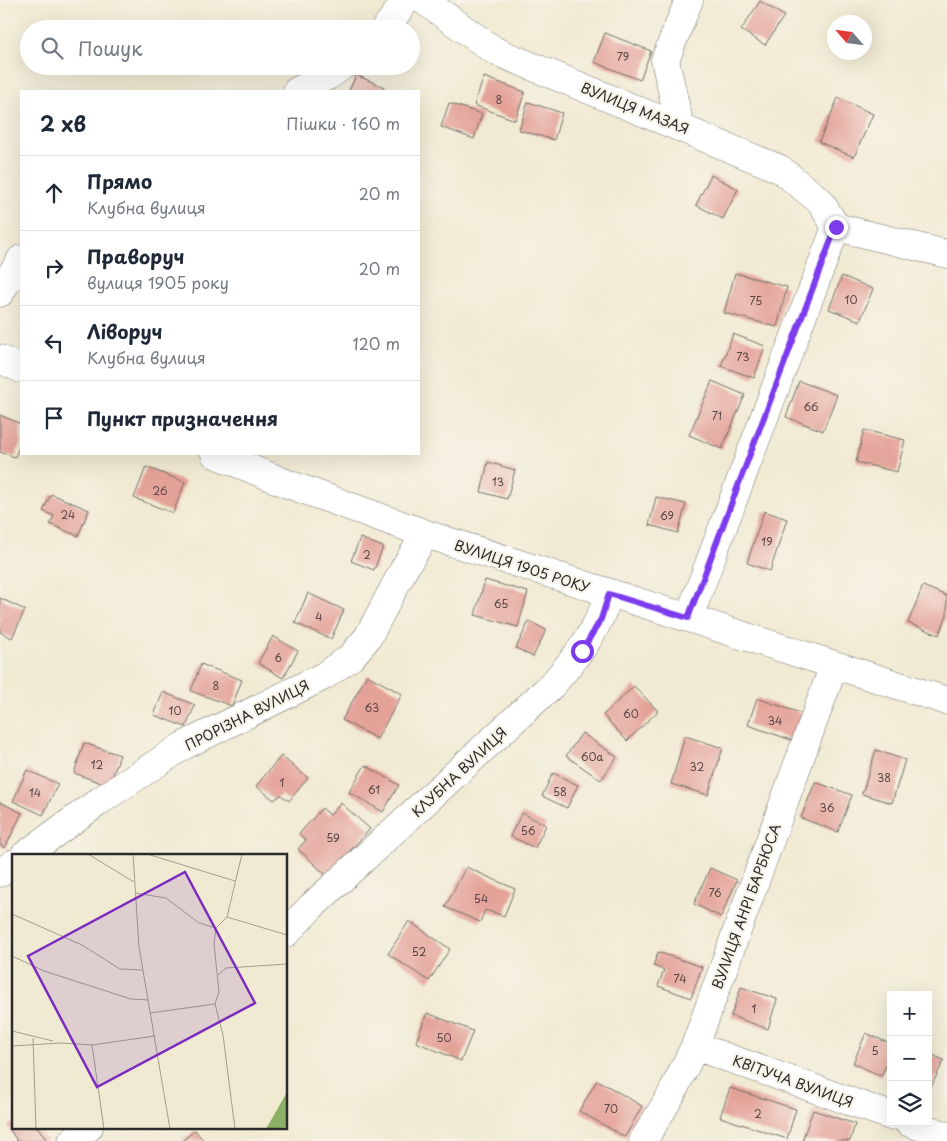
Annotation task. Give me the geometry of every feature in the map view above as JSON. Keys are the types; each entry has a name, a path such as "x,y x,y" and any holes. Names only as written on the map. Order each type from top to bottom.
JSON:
{"street":[{"path":"392,20 406,0"},
{"name":"ВУЛИЦЯ МАЗАЯ","path":"423,0 495,51 780,169 820,201 836,227"},
{"path":"680,126 665,60 689,0"},
{"path":"299,90 329,75"},
{"path":"688,618 836,227 947,254"},
{"path":"0,293 20,261"},
{"path":"0,359 20,369"},
{"name":"ВУЛИЦЯ 1905 РОКУ","path":"217,455 288,484 426,534 947,701"},
{"name":"ПРОРІЗНА ВУЛИЦЯ","path":"26,854 100,800 183,746 324,676 351,657 368,637 405,567 426,534"},
{"name":"КЛУБНА ВУЛИЦЯ","path":"288,931 311,907 552,685 582,651 601,619 609,594"},
{"name":"ВУЛИЦЯ АНРІ БАРБЮСА","path":"643,1141 670,1097 695,1046 834,665"},
{"path":"0,873 12,864"},
{"name":"КВІТУЧА ВУЛИЦЯ","path":"695,1046 887,1115"},
{"path":"919,1126 947,1136"},
{"path":"72,1141 88,1128"}],"building":[{"path":"760,1 784,16 765,45 741,30"},
{"path":"605,33 651,51 640,80 594,62"},
{"path":"356,75 384,87 382,90 349,90"},
{"path":"484,77 525,92 515,120 474,105"},
{"path":"838,98 873,114 854,157 819,142"},
{"path":"528,102 562,113 554,140 519,130"},
{"path":"449,103 482,114 474,139 441,127"},
{"path":"711,175 738,189 723,219 696,205"},
{"path":"735,273 787,287 777,327 724,313"},
{"path":"842,276 873,289 860,321 829,309"},
{"path":"733,334 765,346 754,378 721,366"},
{"path":"712,381 745,395 722,449 689,435"},
{"path":"799,381 837,395 823,431 786,417"},
{"path":"0,415 20,424 20,444 15,457 0,452"},
{"path":"864,430 905,440 897,472 856,462"},
{"path":"488,462 515,470 507,499 481,492"},
{"path":"146,467 185,482 173,513 134,498"},
{"path":"51,494 89,510 78,536 50,524 54,516 43,511"},
{"path":"656,497 686,504 678,533 649,525"},
{"path":"764,511 787,519 770,571 747,563"},
{"path":"360,538 383,547 374,570 351,561"},
{"path":"485,580 528,592 518,627 475,615"},
{"path":"923,586 947,596 947,615 939,635 908,623"},
{"path":"308,593 344,610 331,639 295,623"},
{"path":"0,598 25,610 12,638 0,632"},
{"path":"529,621 546,630 533,657 516,648"},
{"path":"273,636 298,651 283,678 258,663"},
{"path":"201,664 242,680 232,706 191,691"},
{"path":"367,675 402,694 377,739 342,720"},
{"path":"634,686 658,711 627,741 603,715"},
{"path":"163,692 195,705 186,727 154,715"},
{"path":"757,698 803,714 794,741 748,725"},
{"path":"582,733 617,757 601,780 566,756"},
{"path":"685,736 723,748 708,795 671,784"},
{"path":"84,743 120,755 109,786 74,773"},
{"path":"876,750 905,760 892,803 862,794"},
{"path":"281,756 308,778 289,801 281,795 274,800 256,786"},
{"path":"365,765 399,785 383,812 349,792"},
{"path":"27,770 58,784 43,815 13,801"},
{"path":"553,773 578,785 567,808 542,796"},
{"path":"815,782 852,795 838,832 801,818"},
{"path":"0,802 22,813 5,848 0,845"},
{"path":"341,803 370,829 327,876 298,849 306,840 299,834 322,808 330,815"},
{"path":"522,813 546,825 535,848 510,836"},
{"path":"466,867 515,889 504,916 485,910 480,922 445,907"},
{"path":"710,868 737,880 721,917 694,904"},
{"path":"409,921 450,949 429,981 388,954"},
{"path":"658,952 702,967 691,998 658,986 664,970 653,966"},
{"path":"741,987 777,999 768,1029 731,1016"},
{"path":"427,1013 473,1031 461,1061 416,1042"},
{"path":"866,1033 887,1042 887,1063 881,1076 853,1063"},
{"path":"932,1055 944,1060 932,1085"},
{"path":"597,1080 642,1106 625,1137 579,1111"},
{"path":"730,1088 796,1109 787,1139 720,1117"},
{"path":"813,1110 855,1124 850,1141 802,1141"},
{"path":"12,1123 12,1128 39,1128 47,1141 17,1141 8,1126"},
{"path":"195,1130 204,1141 182,1141"}],"route":[{"path":"582,651 601,619 609,594 688,618 836,227"}]}
